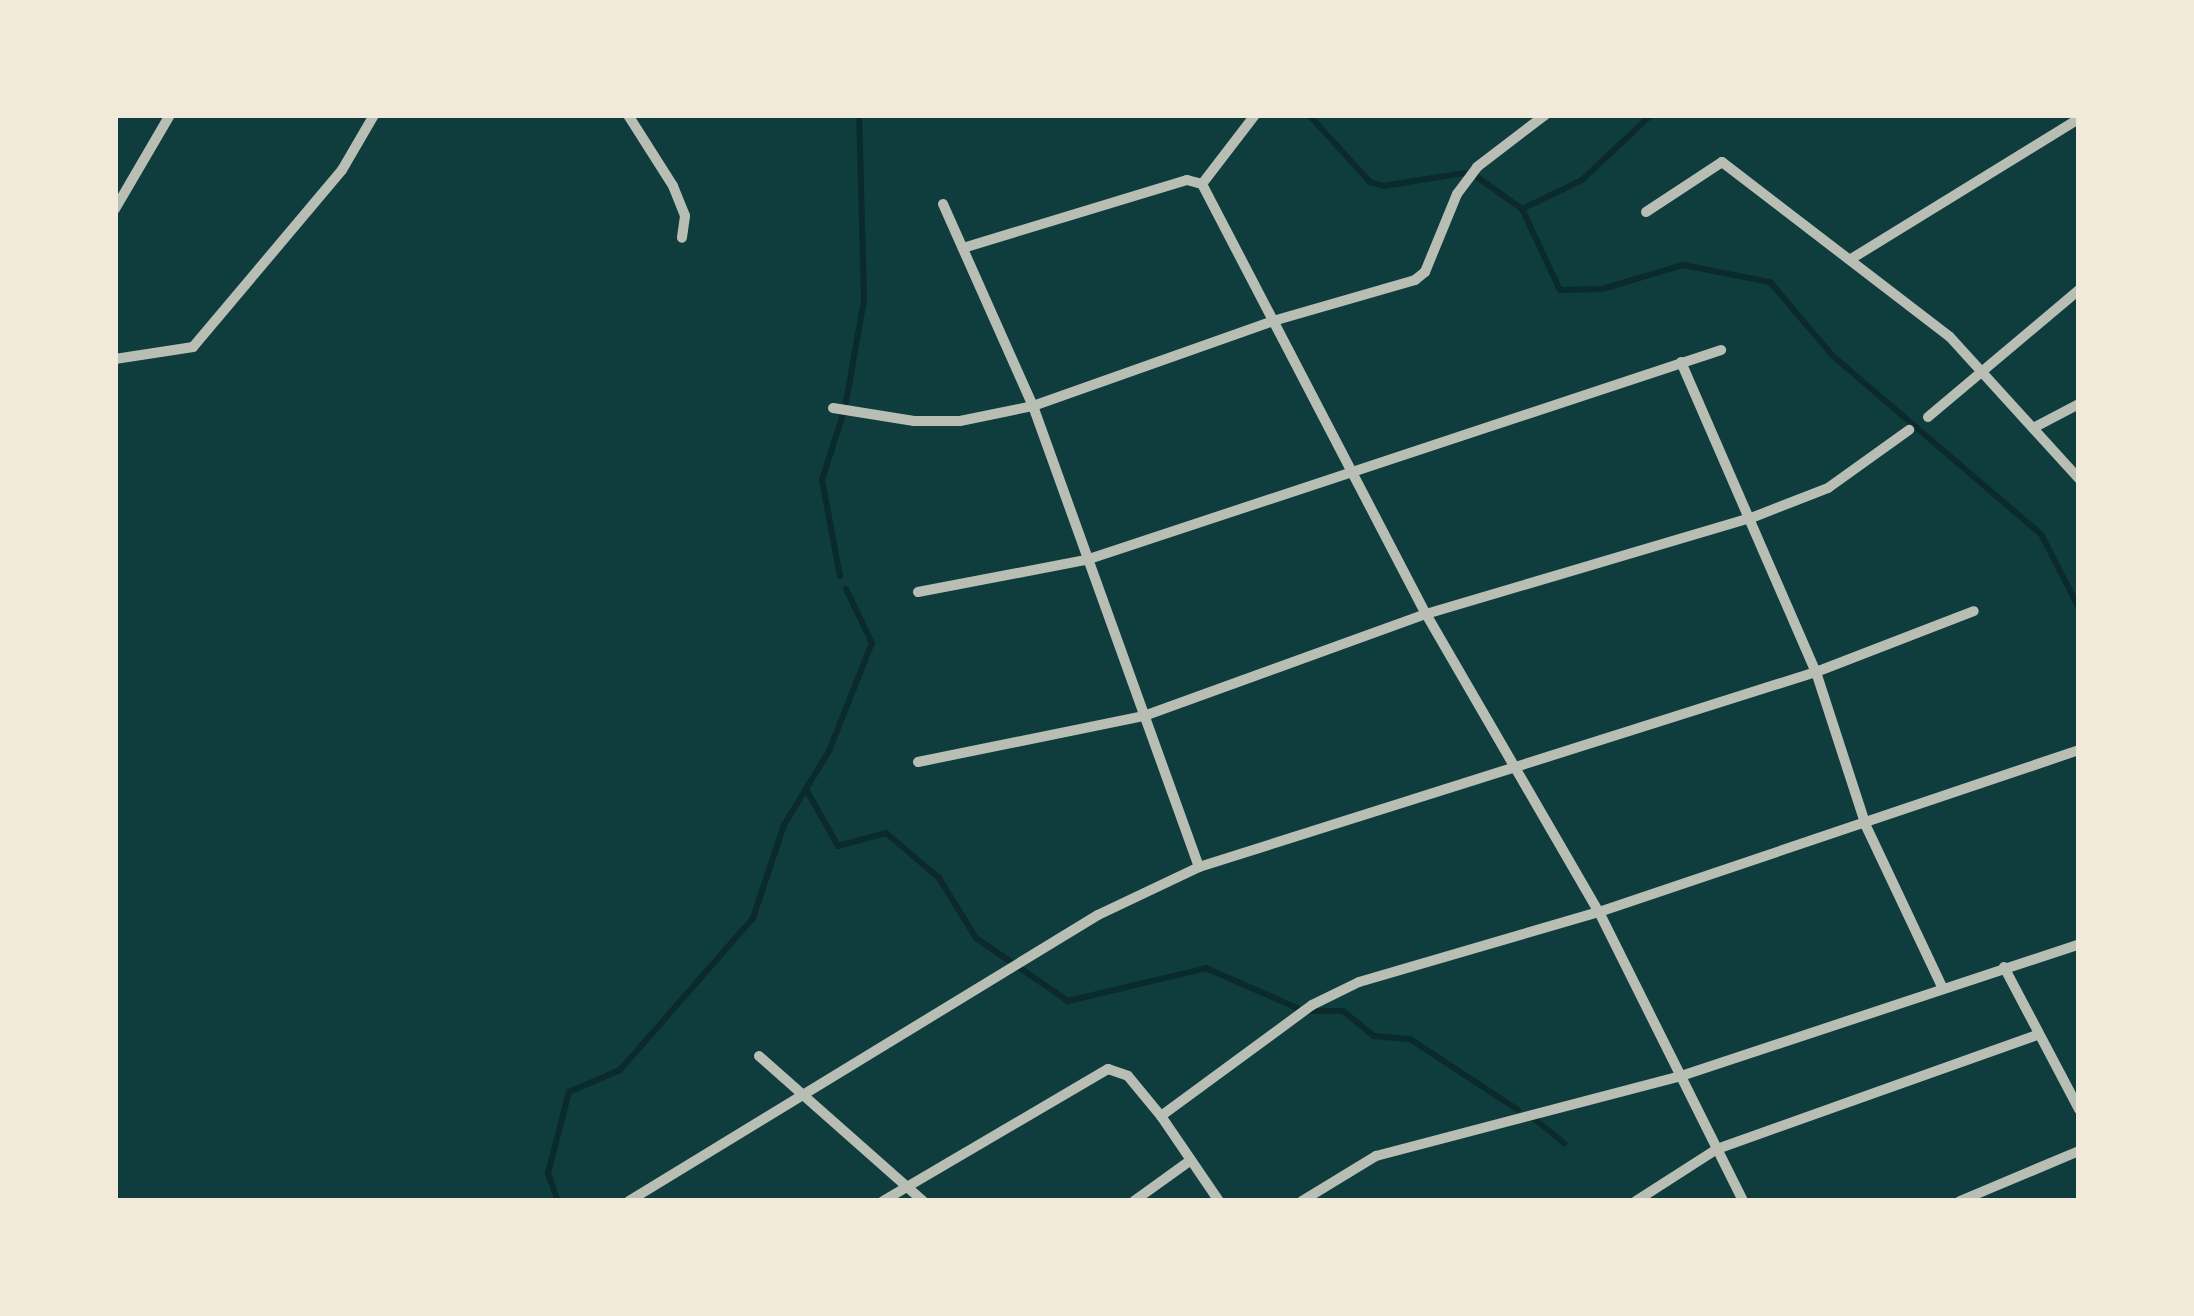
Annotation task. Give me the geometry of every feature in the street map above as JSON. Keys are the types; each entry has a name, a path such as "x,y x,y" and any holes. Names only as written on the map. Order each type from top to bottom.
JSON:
{"street":[{"path":"115,209 170,115"},
{"path":"115,359 194,347 342,170 374,115"},
{"path":"628,115 673,186 684,216 682,238"},
{"path":"1202,184 1255,115"},
{"path":"833,408 914,421 960,421 1032,406 1273,321 1415,280 1425,272 1457,194 1478,167 1545,115"},
{"path":"1850,259 2079,119"},
{"path":"1646,212 1722,162 1850,259 1986,372 2079,479"},
{"path":"964,248 1188,180 1202,184 1426,614 1599,912 1743,1201"},
{"path":"943,204 1032,406 1200,867"},
{"path":"1928,417 2079,290"},
{"path":"918,592 1086,560 1721,350"},
{"path":"1681,362 1816,672 1866,826 1942,987"},
{"path":"2033,428 2079,404"},
{"path":"918,762 1144,716 1426,614 1752,518 1828,488 1909,430"},
{"path":"629,1201 1098,915 1200,867 1514,763 1816,672 1974,611"},
{"path":"1161,1116 1312,1005 1360,982 1599,912 1866,826 2079,750"},
{"path":"1302,1201 1376,1156 1681,1076 2079,944"},
{"path":"2004,967 2079,1109"},
{"path":"1636,1201 1717,1149 2038,1035"},
{"path":"759,1056 923,1201"},
{"path":"883,1201 1108,1069 1128,1076 1161,1116 1219,1201"},
{"path":"1960,1201 2079,1151"},
{"path":"1134,1201 1191,1160"}],"waterway":[{"path":"846,402 864,300 859,115"},
{"path":"1309,115 1370,182 1383,186 1464,173"},
{"path":"1522,209 1582,180 1651,115"},
{"path":"1477,177 1522,209 1560,290 1602,289 1683,265 1770,282 1833,356 2041,534 2079,608"},
{"path":"840,576 822,480 843,414"},
{"path":"558,1201 548,1173 569,1092 620,1070 753,918 784,825 829,751 872,643 846,589"},
{"path":"806,789 838,846 886,833 939,878 976,938 1068,1001 1206,968 1297,1008"},
{"path":"1310,1011 1343,1011 1374,1036 1410,1039 1518,1110"},
{"path":"1531,1116 1564,1143"}]}
